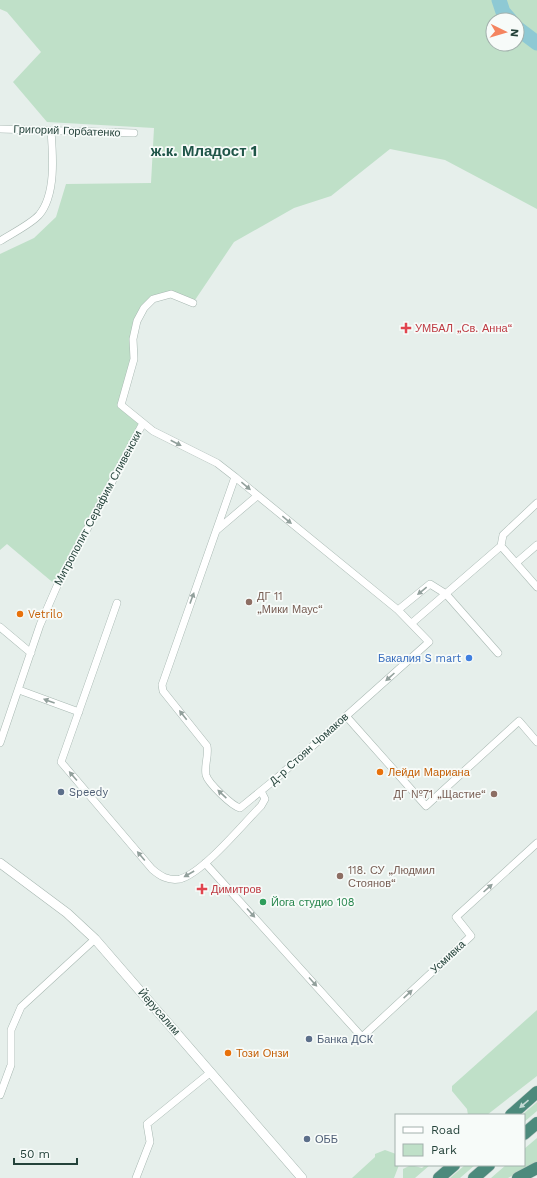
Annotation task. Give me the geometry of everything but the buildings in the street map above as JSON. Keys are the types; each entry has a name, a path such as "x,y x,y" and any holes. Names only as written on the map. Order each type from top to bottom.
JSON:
{"highway":[{"path":"512,1114 537,1092"},
{"path":"525,1133 537,1123"},
{"path":"439,1178 453,1166"},
{"path":"474,1178 488,1166"},
{"path":"518,1178 537,1168"}],"street":[{"name":"Григорий Горбатенко","path":"0,129 134,133"},
{"path":"0,241 38,216 48,198 53,158 50,131"},
{"name":"Митрополит Серафим Сливенски","path":"0,743 31,653 57,586 143,423 122,405 134,359 133,339 137,321 144,308 153,299 171,294 193,303"},
{"path":"143,423 153,431 216,463 235,477 412,623 501,546 503,535 537,503"},
{"path":"235,477 162,685 163,691 207,746 208,754 206,770 208,781 237,807 243,807 261,791"},
{"path":"216,531 257,496"},
{"path":"516,563 537,545"},
{"path":"501,546 537,587"},
{"path":"398,610 430,584 446,594 498,652"},
{"path":"19,690 79,712 117,604"},
{"name":"Д-р Стоян Чомаков","path":"79,712 61,762 160,877 180,879 205,863 261,806 265,799 261,791 429,642 412,623"},
{"path":"0,627 31,653"},
{"path":"346,716 426,806 519,721 537,742"},
{"name":"Усмивка","path":"205,863 362,1037 471,936 456,917 537,843"},
{"name":"Йерусалим","path":"0,863 67,913 95,939 302,1178"},
{"path":"0,1095 11,1065 11,1030 21,1007 95,939"},
{"path":"136,1178 150,1142 147,1124 210,1072"},
{"path":"531,1178 537,1173"}],"green space":[{"path":"0,0 537,0 537,209 445,160 390,149 331,196 294,208 234,242 193,303 171,294 153,299 137,321 134,359 122,405 143,423 57,586 7,544 0,550 0,254 34,238 56,217 66,184 151,183 154,128 47,122 13,82 41,52 7,12 0,9"},
{"path":"537,1010 537,1076 488,1114 468,1114 467,1109 452,1091 452,1086"},
{"path":"537,1102 537,1111 525,1121 525,1114 523,1114"},
{"path":"537,1138 537,1162 508,1178 491,1178 505,1166 525,1166 525,1148"},
{"path":"385,1150 395,1154 395,1166 399,1166 394,1178 352,1178 375,1157 375,1154"},
{"path":"409,1166 422,1168 424,1166 429,1166 415,1178 403,1178 403,1169"},
{"path":"464,1166 474,1166 460,1178 450,1178"}],"waterway":[{"path":"499,0 503,12"},
{"path":"525,34 537,43"}],"place":[{"name":"УМБАЛ „Св. Анна“","path":"406,328"},
{"name":"ДГ 11 „Мики Маус“","path":"249,602"},
{"name":"Vetrilo","path":"20,614"},
{"name":"Бакалия S mart","path":"469,658"},
{"name":"Лейди Мариана","path":"380,772"},
{"name":"Speedy","path":"61,792"},
{"name":"ДГ №71 „Щастие“","path":"494,794"},
{"name":"118. СУ „Людмил Стоянов“","path":"340,876"},
{"name":"Димитров","path":"202,889"},
{"name":"Йога студио 108","path":"263,902"},
{"name":"Банка ДСК","path":"309,1039"},
{"name":"Този Онзи","path":"228,1053"},
{"name":"ОББ","path":"307,1139"}],"district":[{"name":"ж.к. Младост 1","path":"204,151"}]}
